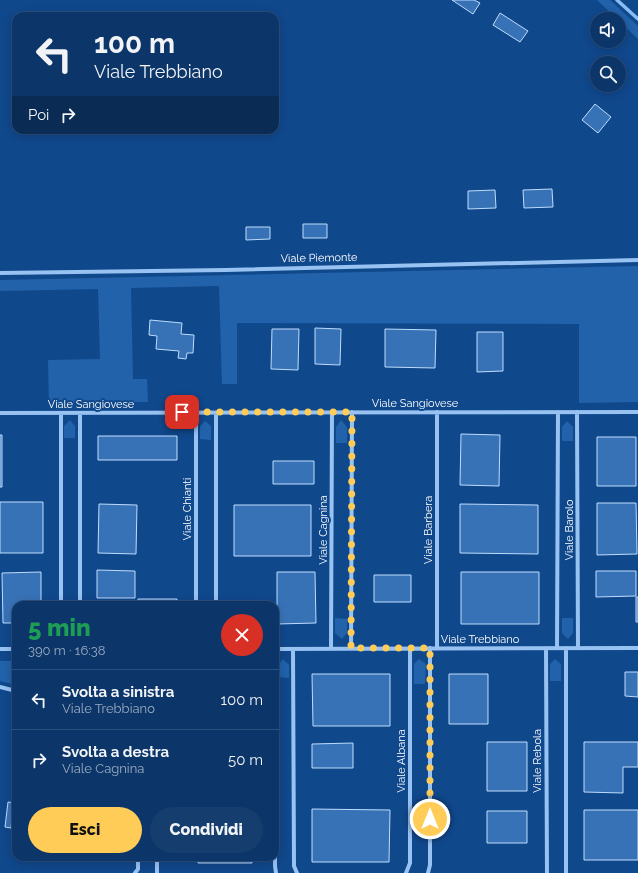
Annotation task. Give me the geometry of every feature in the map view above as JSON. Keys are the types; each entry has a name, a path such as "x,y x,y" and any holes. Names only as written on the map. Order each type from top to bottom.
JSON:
{"street":[{"name":"Viale Piemonte","path":"0,272 234,269 638,260"},
{"name":"Viale Chianti","path":"196,412 196,601"},
{"path":"216,412 216,601"},
{"name":"Viale Cagnina","path":"331,649 332,412"},
{"path":"351,648 352,412"},
{"name":"Viale Barbera","path":"437,412 437,648"},
{"name":"Viale Barolo","path":"557,648 558,412"},
{"name":"Viale Barolo","path":"577,412 578,648"},
{"name":"Viale Sangiovese","path":"0,413 638,412"},
{"path":"60,413 61,601"},
{"path":"80,413 80,601"},
{"name":"Viale Albana","path":"406,873 410,863 410,648"},
{"path":"428,873 430,865 430,648"},
{"name":"Viale Rebola","path":"546,648 547,873"},
{"path":"566,648 566,873"},
{"name":"Viale Trebbiano","path":"279,649 638,648"},
{"path":"0,649 12,649"},
{"path":"294,649 294,866 297,873"},
{"path":"0,687 12,690"},
{"path":"136,873 138,869 138,861"},
{"path":"157,861 157,873"},
{"path":"275,861 276,873"}],"shaded area":[{"path":"597,0 610,0 623,12 610,12"},
{"path":"626,15 638,26 638,39 626,28"},
{"path":"638,266 638,402 579,403 579,324 237,323 237,384 222,384 219,286 131,288 133,379 147,379 148,402 49,403 48,360 100,359 98,289 0,291 0,280"},
{"path":"70,420 75,426 75,438 64,438 64,426"},
{"path":"341,420 347,427 347,443 336,443 336,427"},
{"path":"205,421 211,426 211,440 200,439 200,426"},
{"path":"567,421 573,427 573,441 562,441 562,427"},
{"path":"335,618 347,619 347,633 342,639 335,633"},
{"path":"562,618 573,618 573,633 568,639 562,633"},
{"path":"283,659 289,665 289,678 279,677 279,664"},
{"path":"419,659 426,664 425,684 414,684 414,664"},
{"path":"555,659 561,664 561,681 550,681 550,664"},
{"path":"0,661 12,661 12,684 0,681"}],"building":[{"path":"452,0 474,0 480,3 473,14"},
{"path":"500,13 528,31 520,42 493,25"},
{"path":"595,104 611,117 598,133 582,120"},
{"path":"552,189 553,207 524,208 523,190"},
{"path":"495,190 496,208 468,209 468,191"},
{"path":"303,224 327,224 327,238 303,238"},
{"path":"246,227 270,227 270,239 246,240"},
{"path":"150,320 182,323 181,334 194,335 193,353 187,353 186,359 178,358 179,351 156,349 157,336 149,335"},
{"path":"315,328 341,329 340,365 315,364"},
{"path":"272,329 299,329 298,370 271,369"},
{"path":"385,329 436,330 435,368 385,367"},
{"path":"477,332 503,332 503,371 477,372"},
{"path":"461,434 500,435 499,486 460,485"},
{"path":"0,435 2,435 2,487 0,487"},
{"path":"98,436 177,436 177,460 98,460"},
{"path":"597,437 636,437 636,486 597,486"},
{"path":"273,461 314,461 314,484 273,484"},
{"path":"0,502 43,502 43,553 0,553"},
{"path":"597,503 636,503 637,554 597,555"},
{"path":"99,504 137,505 136,554 98,553"},
{"path":"460,504 538,505 538,554 460,553"},
{"path":"234,505 311,505 311,556 234,556"},
{"path":"97,570 135,571 135,598 97,598"},
{"path":"596,571 636,571 636,596 596,597"},
{"path":"41,572 41,601 12,601 12,623 3,623 2,573"},
{"path":"277,572 315,572 316,623 279,624 279,601 277,601"},
{"path":"461,572 539,572 539,624 461,624"},
{"path":"374,575 411,575 411,602 374,602"},
{"path":"636,597 638,597 638,622 636,622"},
{"path":"138,599 177,599 177,601 138,601"},
{"path":"625,672 638,672 638,697 625,696"},
{"path":"312,674 390,674 390,726 313,726"},
{"path":"449,674 488,674 488,724 449,724"},
{"path":"487,742 527,742 527,791 487,791"},
{"path":"584,742 638,742 638,767 623,767 623,793 584,792"},
{"path":"353,743 353,768 312,768 312,744"},
{"path":"8,802 12,802 11,828 5,827"},
{"path":"312,809 390,810 389,862 312,862"},
{"path":"584,810 638,810 638,860 584,860"},
{"path":"487,811 527,811 527,843 487,843"},
{"path":"198,861 252,861 252,863 198,863"}],"waterway":[{"path":"617,0 638,19"}],"route":[{"path":"182,412 352,412 351,648 430,648 430,819"}]}
